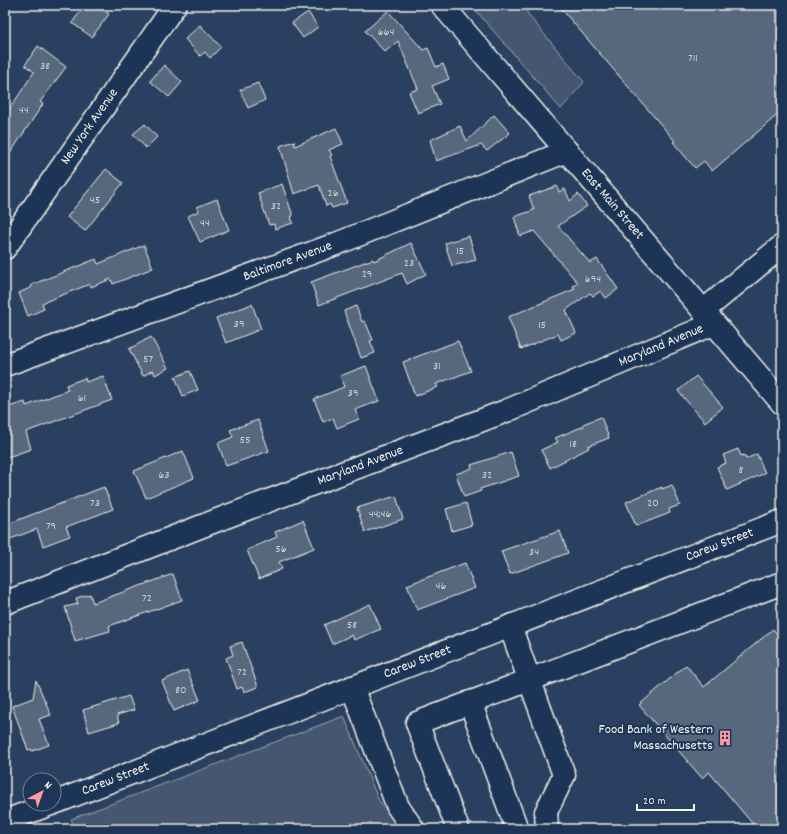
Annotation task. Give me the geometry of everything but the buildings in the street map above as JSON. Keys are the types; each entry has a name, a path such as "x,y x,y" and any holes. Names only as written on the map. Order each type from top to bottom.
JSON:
{"street":[{"name":"New York Avenue","path":"5,248 175,5"},
{"name":"East Main Street","path":"442,5 782,403"},
{"name":"Baltimore Avenue","path":"5,365 336,244 567,151"},
{"name":"Maryland Avenue","path":"5,603 222,518 506,411 708,317 782,246"},
{"name":"Carew Street","path":"62,800 782,521"},
{"path":"458,829 417,723 782,583"},
{"path":"510,626 564,775 546,812 547,829"},
{"path":"352,687 398,807 413,829"},
{"path":"470,702 517,829"},
{"path":"5,821 29,812"}],"shaded area":[{"path":"471,5 523,5 530,17 584,82 561,109"},
{"path":"344,716 378,799 400,829 76,829 71,819"}],"place":[{"name":"Food Bank of Western Massachusetts","path":"725,738"}]}
